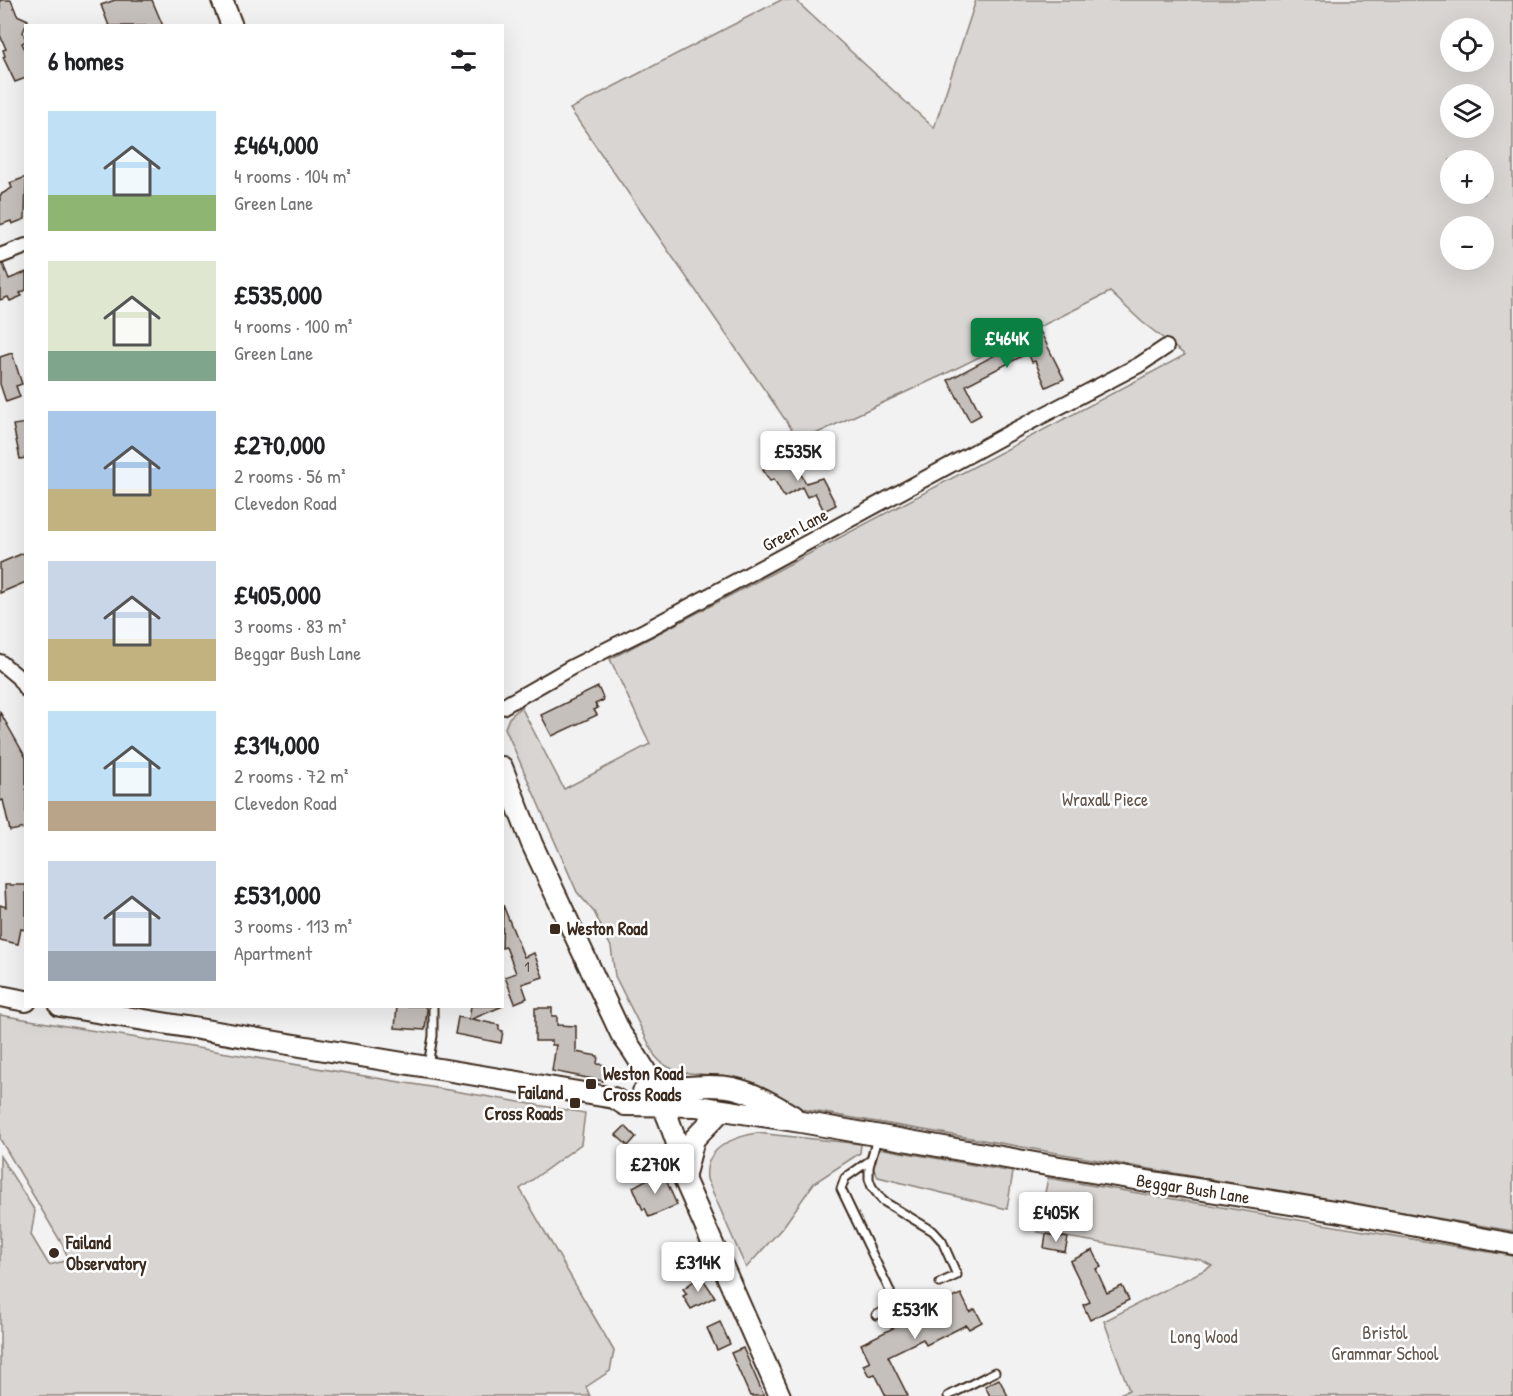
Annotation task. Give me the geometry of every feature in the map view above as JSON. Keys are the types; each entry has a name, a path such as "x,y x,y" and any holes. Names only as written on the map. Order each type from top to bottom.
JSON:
{"main road":[{"path":"222,0 230,24"},
{"path":"504,772 532,843 621,1034 627,1061 678,1143 685,1176 780,1396"},
{"path":"0,996 24,1001"},
{"path":"95,1009 428,1068 614,1098 651,1098"},
{"name":"Beggar Bush Lane","path":"651,1098 692,1087 732,1088 756,1096 801,1122"},
{"name":"Beggar Bush Lane","path":"651,1098 1341,1212 1513,1244"},
{"path":"685,1176 694,1139 722,1110"}],"street":[{"path":"0,256 24,247"},
{"name":"Green Lane","path":"504,706 572,667 646,630 1012,431 1139,365 1166,347"},
{"path":"0,662 23,677"}],"lane":[{"path":"428,1068 433,1036 433,1008"},
{"path":"878,1136 871,1159 869,1179 883,1202 933,1231 942,1241 957,1275 940,1283"},
{"path":"871,1159 845,1178 841,1189 890,1292 893,1307 876,1315"},
{"path":"948,1396 995,1372"}],"green space":[{"name":"Wraxall Piece","path":"781,0 795,0 934,128 976,0 1513,0 1513,1231 801,1109 747,1080 683,1072 663,1064 655,1056 615,976 611,947 594,912 577,892 505,728 509,718 521,707 564,789 650,744 610,659 1185,355 1142,322 1110,292 943,375 800,441 570,109"},
{"path":"0,1015 585,1113 581,1144 520,1189 614,1351 610,1371 586,1387 590,1396 0,1396 0,1156 35,1211 31,1235 49,1265 69,1260 62,1244 0,1139"},
{"path":"757,1133 861,1144 860,1153 814,1183 783,1227 746,1268 707,1179 707,1169 714,1152 721,1146 729,1141"},
{"path":"878,1148 1013,1172 1007,1209 878,1177 873,1168"},
{"path":"1048,1178 1513,1256 1513,1396 1115,1396 1129,1390 1104,1321 1212,1266 1201,1260 1037,1232"}],"building":[{"path":"0,0 11,0 17,15 28,20 24,24 24,42 22,43 24,79 15,82 3,57 5,56 3,50 6,49 0,35"},
{"path":"115,0 152,0 162,24 108,24 101,5"},
{"path":"24,178 24,219 0,225 0,195 12,188 10,183"},
{"path":"3,264 9,279 24,273 24,291 20,293 22,296 10,301 8,297 0,300 0,265"},
{"path":"1040,331 1064,379 1046,387 1035,361 1032,362 1028,353 966,385 981,415 970,421 948,380"},
{"path":"12,353 22,384 16,386 20,397 6,402 0,384 0,357"},
{"path":"24,423 24,458 20,459 13,425"},
{"path":"790,455 806,483 822,478 836,505 824,511 815,493 807,497 802,487 784,497 774,479 770,481 763,470"},
{"path":"24,553 24,583 0,593 0,563"},
{"path":"598,687 604,700 595,704 598,708 594,710 597,715 552,736 541,715"},
{"path":"0,712 24,754 24,828 10,831 3,800 0,801"},
{"path":"5,885 24,885 24,930 21,929 18,944 0,940 0,905 6,907"},
{"path":"504,907 524,957 534,953 543,977 522,984 527,998 515,1003 505,977 516,973 506,947 504,948"},
{"path":"397,1008 427,1009 425,1030 395,1028"},
{"path":"471,1008 498,1008 472,1019 499,1025 499,1030 503,1031 501,1043 455,1034 458,1017 469,1019"},
{"path":"535,1008 552,1008 552,1016 557,1016 557,1025 576,1026 576,1052 598,1056 597,1064 606,1065 603,1081 552,1071 556,1045 552,1045 552,1041 535,1041"},
{"path":"625,1126 636,1137 628,1146 616,1135"},
{"path":"662,1171 677,1205 649,1217 645,1208 643,1210 633,1187"},
{"path":"1046,1234 1068,1238 1065,1252 1044,1248"},
{"path":"1093,1250 1101,1267 1096,1269 1107,1293 1122,1286 1129,1300 1090,1320 1083,1305 1090,1302 1070,1261"},
{"path":"701,1276 715,1297 691,1309 683,1296 687,1294 683,1289"},
{"path":"961,1294 970,1312 975,1309 982,1322 969,1329 966,1325 926,1345 923,1339 888,1356 908,1396 886,1396 875,1374 869,1376 863,1365 870,1362 861,1344"},
{"path":"720,1322 730,1344 717,1350 707,1328"},
{"path":"743,1348 764,1396 750,1396 731,1353"},
{"path":"999,1379 1008,1396 990,1396 985,1386"}],"place":[{"name":"Weston Road","path":"555,929"},
{"name":"Weston Road Cross Roads","path":"591,1084"},
{"name":"Failand Cross Roads","path":"575,1103"},
{"name":"Failand Observatory","path":"54,1253"}],"park label":[{"name":"Long Wood","path":"1204,1337"},
{"name":"Bristol Grammar School","path":"1385,1343"}]}
